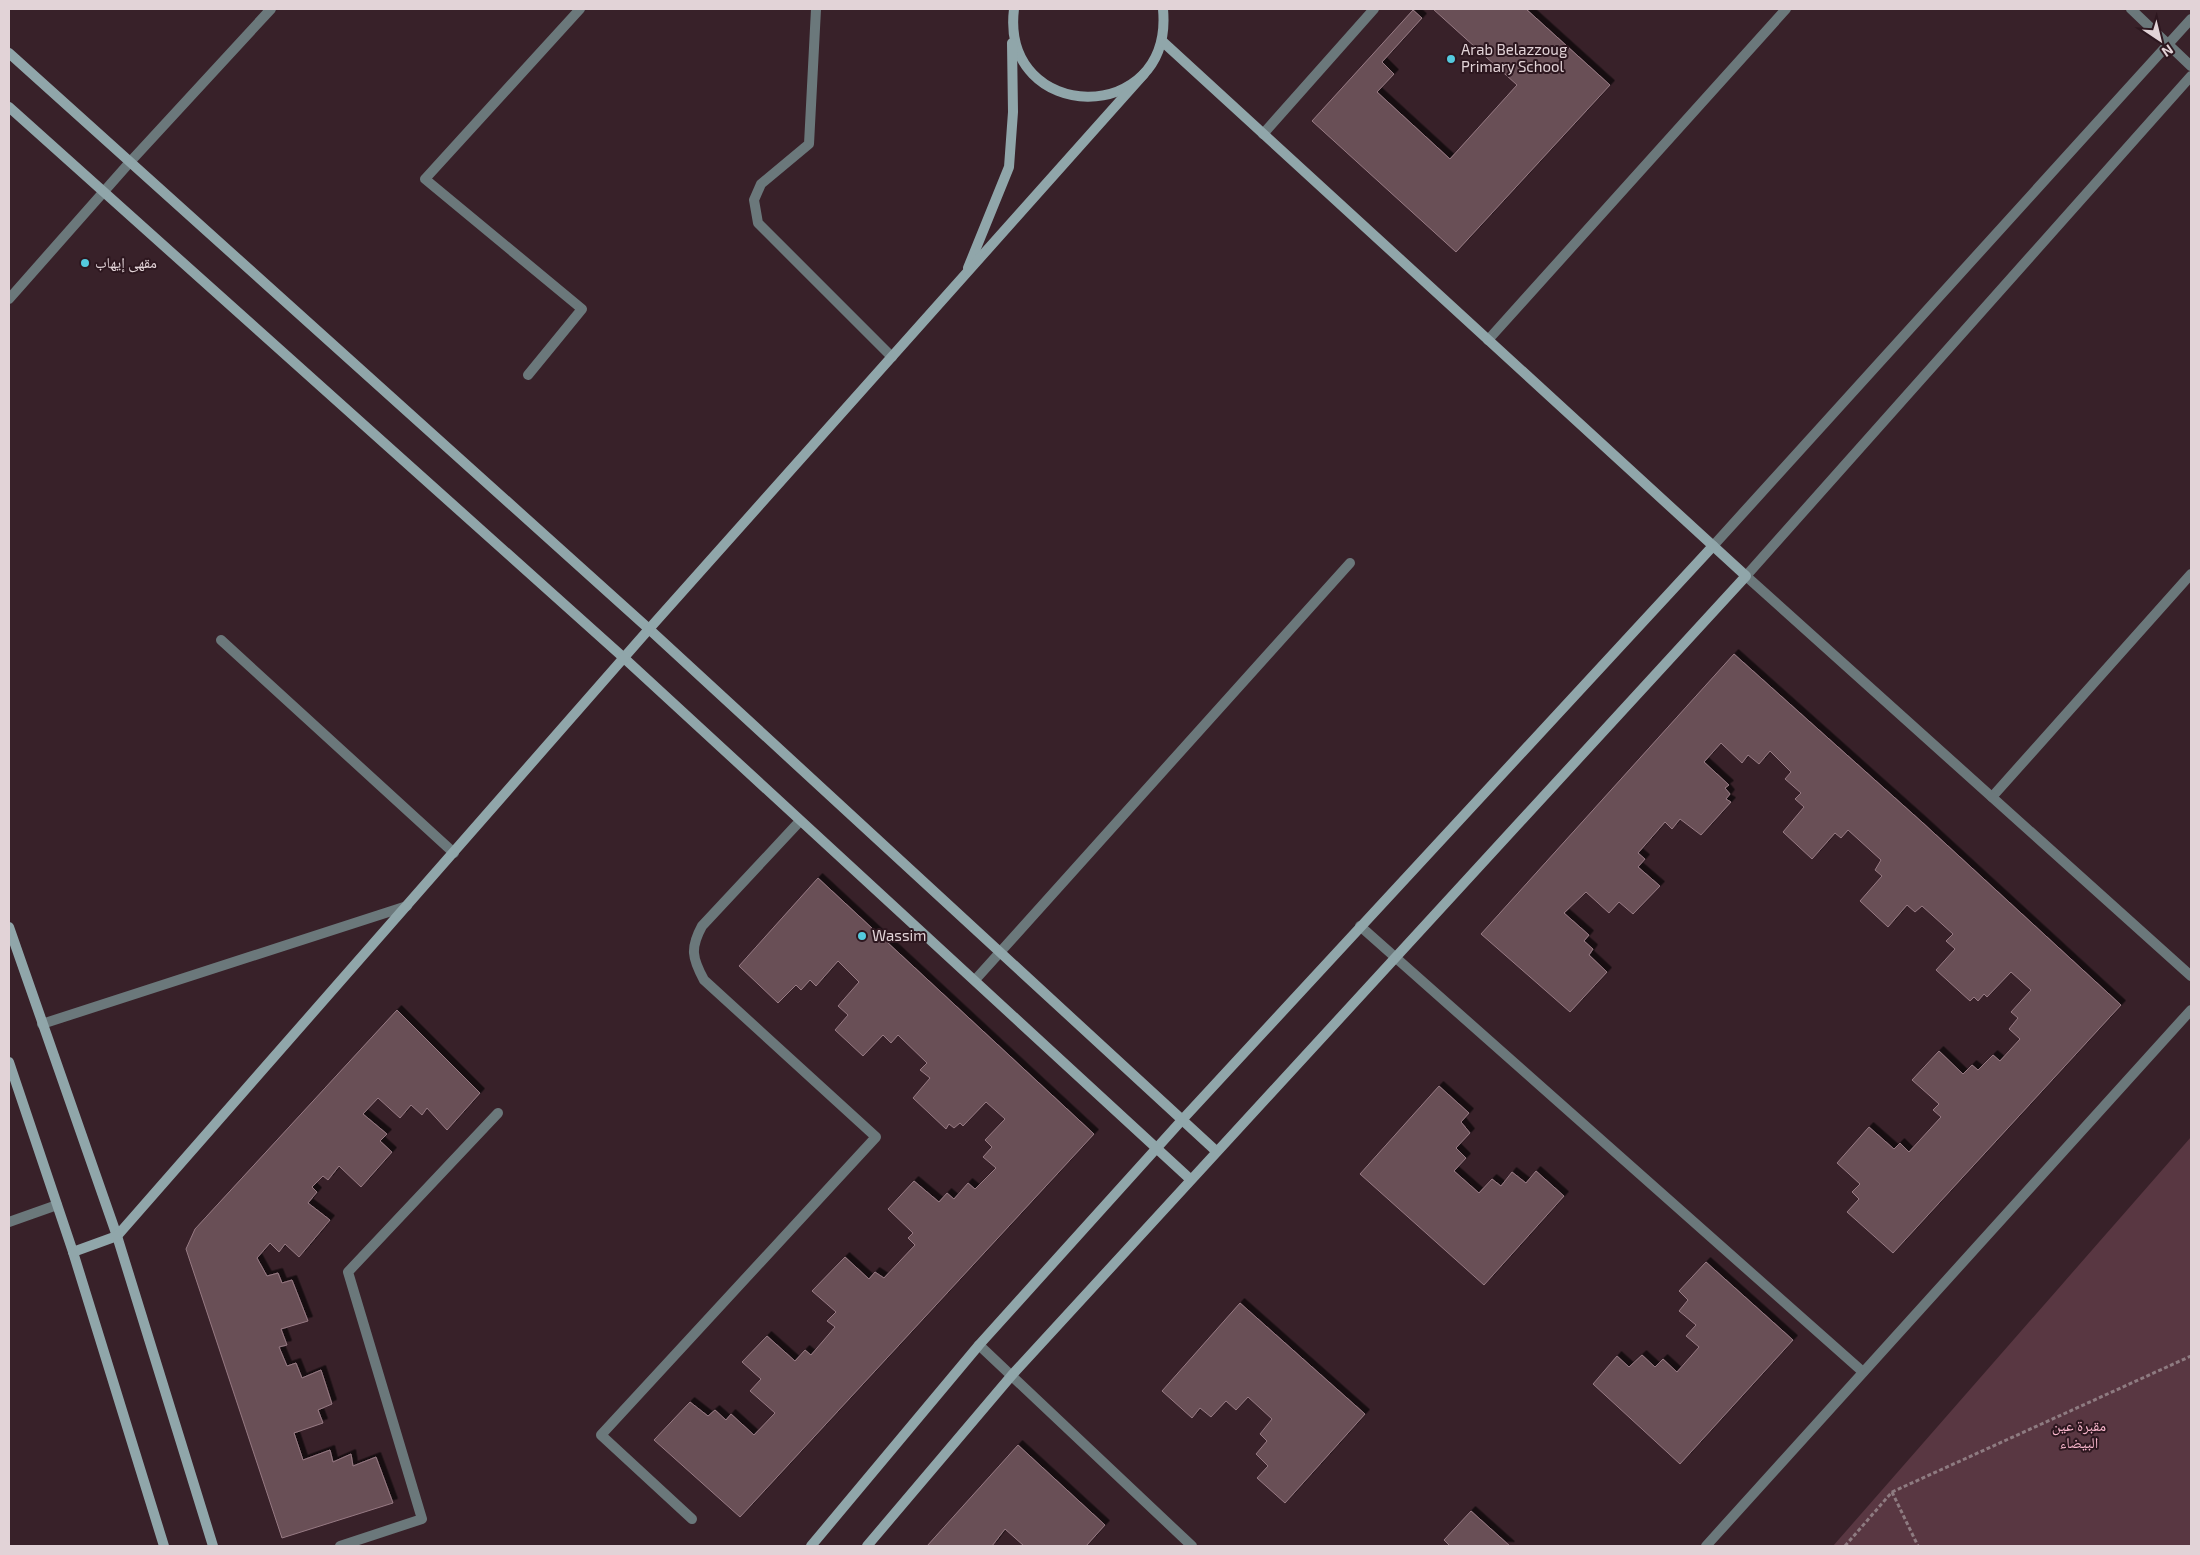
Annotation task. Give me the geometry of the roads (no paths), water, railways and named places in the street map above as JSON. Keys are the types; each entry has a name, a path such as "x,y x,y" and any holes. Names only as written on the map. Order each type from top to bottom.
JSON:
{"street":[{"path":"9,299 130,162 272,9"},
{"path":"528,375 582,309 426,179 580,9"},
{"path":"816,9 809,144 761,184 754,200 758,223 892,357"},
{"path":"964,276 1008,167 1013,112 1012,26 1014,9"},
{"path":"72,1252 116,1236 624,658 1144,74 1155,58 1162,41 1163,9"},
{"path":"1263,134 1374,9"},
{"path":"1488,340 1786,9"},
{"path":"2131,9 2169,43 2191,66"},
{"path":"811,1546 979,1345 1182,1120 1713,546 2191,19"},
{"path":"1012,26 1017,51 1031,72 1051,88 1074,97 1100,97 1124,89 1144,74"},
{"path":"1162,41 1746,576 2191,976"},
{"path":"9,53 650,629 998,952 1216,1151"},
{"path":"867,1546 1012,1375 1190,1179 1746,576 2191,76"},
{"path":"9,108 624,658 1190,1179"},
{"path":"975,980 998,952 1350,563"},
{"path":"1992,797 2191,574"},
{"path":"221,640 454,853"},
{"path":"692,1519 601,1435 876,1137 704,980 694,963 693,942 702,926 800,821"},
{"path":"42,1024 407,906"},
{"path":"1360,926 1863,1372"},
{"path":"9,927 116,1236 213,1546"},
{"path":"1706,1546 2191,1010"},
{"path":"9,1062 57,1204 164,1546"},
{"path":"340,1546 422,1519 348,1272 498,1113"},
{"path":"9,1222 57,1204"},
{"path":"979,1345 1192,1546"}],"place":[{"name":"Arab Belazzoug Primary School","path":"1451,59"},
{"name":"مقهى إيهاب","path":"85,263"},
{"name":"Wassim","path":"862,936"}],"park label":[{"name":"مقبرة عين البيضاء","path":"2079,1434"}]}
